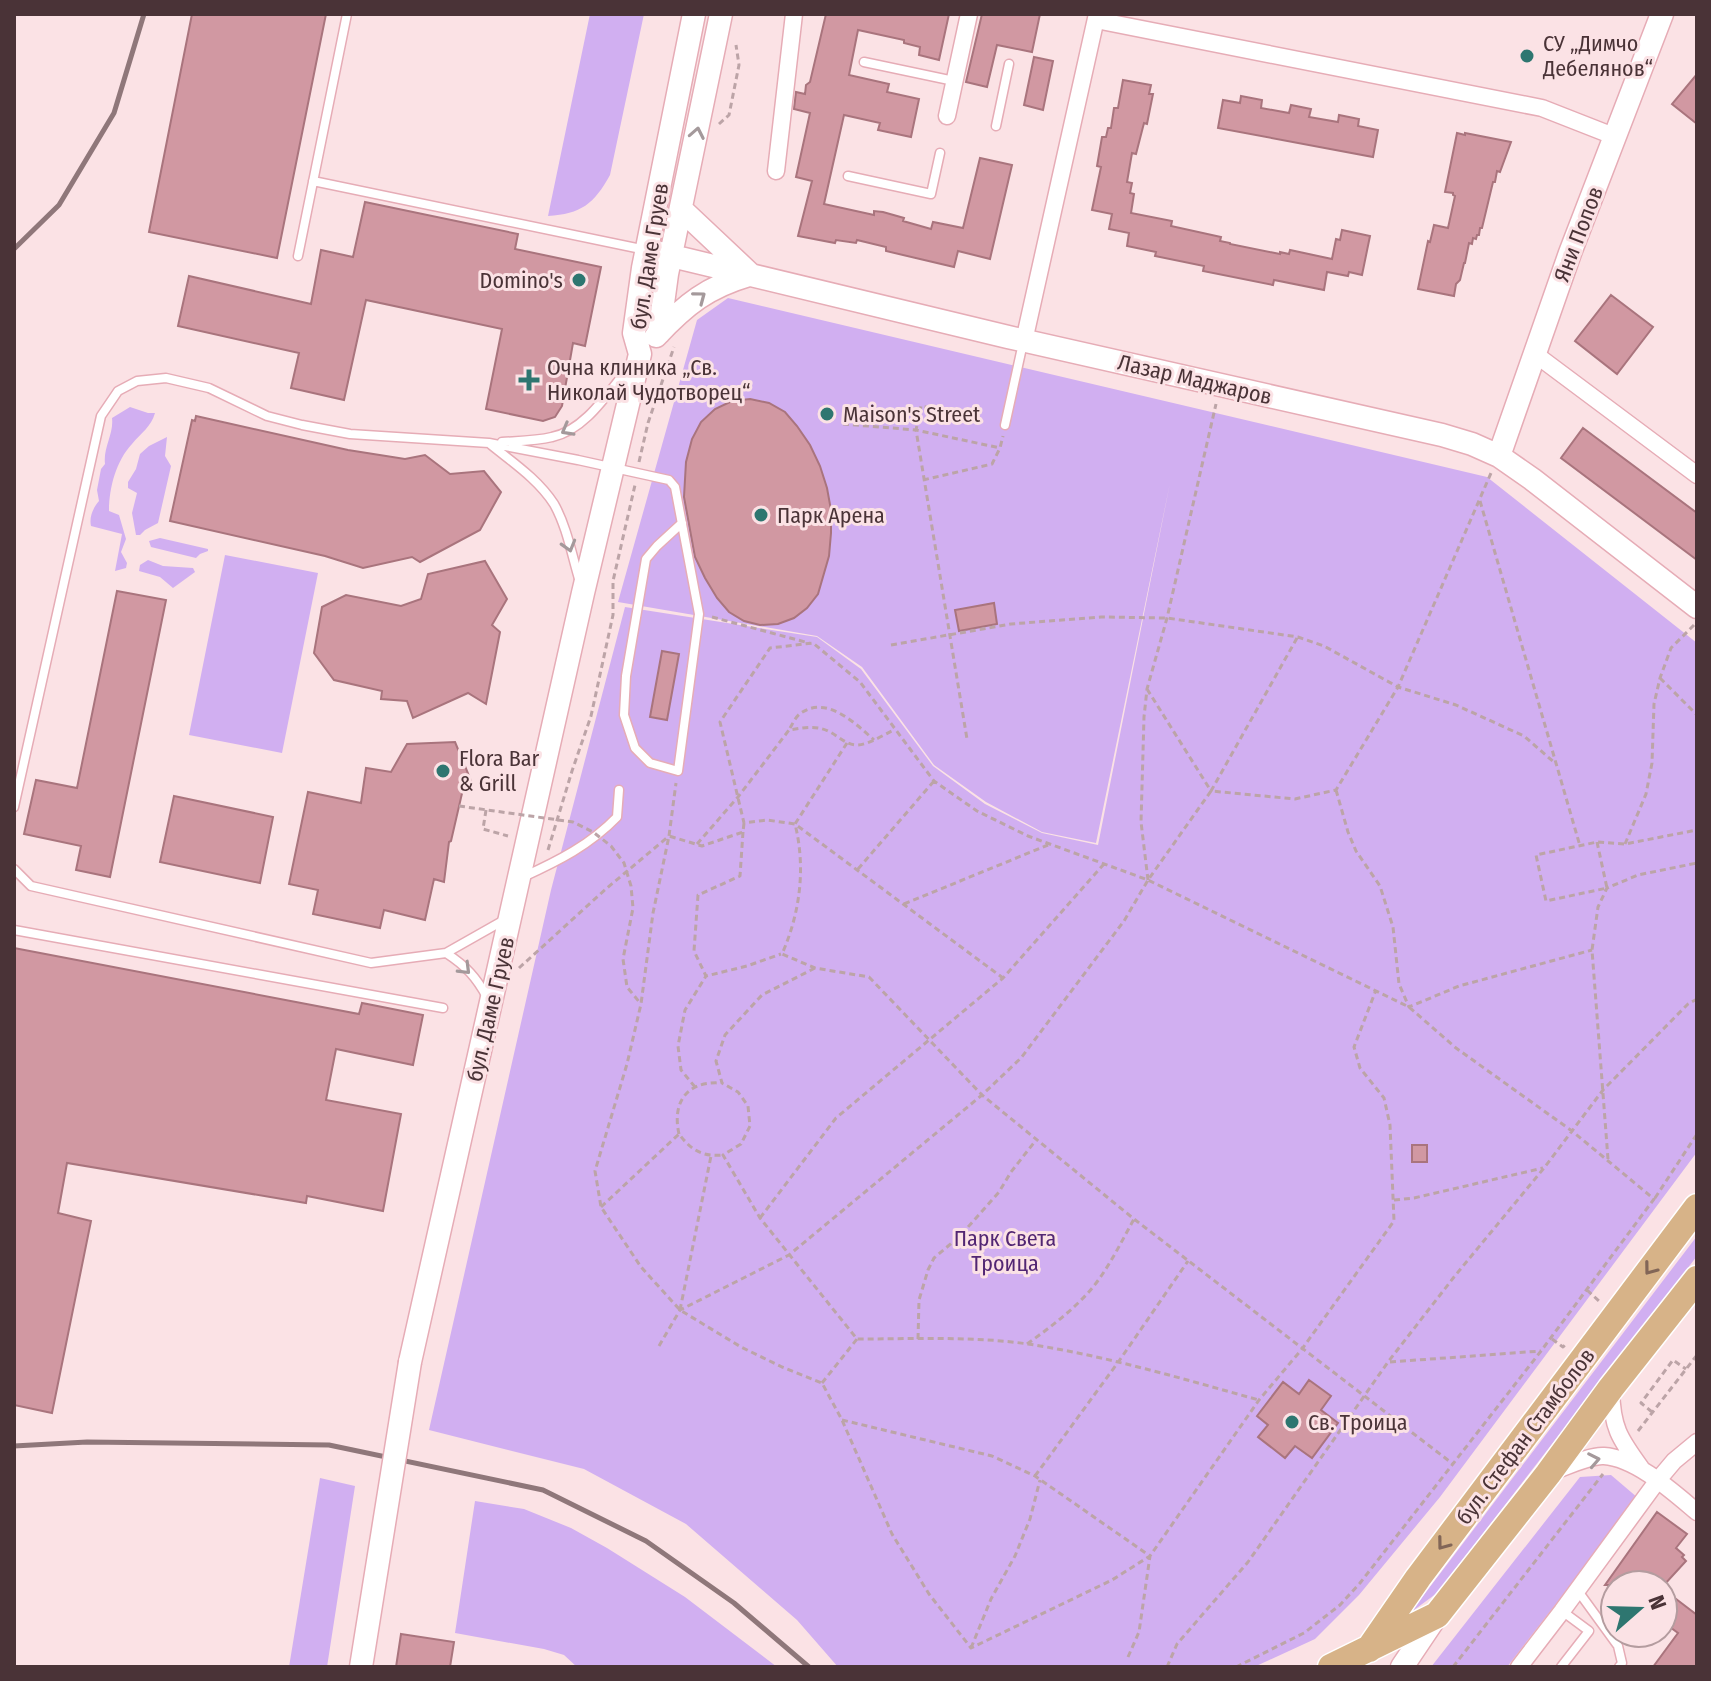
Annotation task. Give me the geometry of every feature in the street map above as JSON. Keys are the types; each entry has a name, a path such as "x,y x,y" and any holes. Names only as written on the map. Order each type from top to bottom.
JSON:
{"main road":[{"name":"бул. Даме Груев","path":"361,1667 410,1362 583,593 640,354 634,333 647,250 694,14"},
{"name":"бул. Даме Груев","path":"640,354 668,336 671,257 721,14"},
{"name":"Яни Попов","path":"1499,456 1570,253 1663,17"},
{"path":"681,209 751,275"},
{"name":"Лазар Маджаров","path":"647,250 1472,444 1499,456 1532,479 1697,607"},
{"path":"668,336 674,317 706,292 751,275"},
{"name":"бул. Стефан Стамболов","path":"1362,1658 1418,1578 1697,1207"},
{"name":"бул. Стефан Стамболов","path":"1402,1667 1437,1615 1697,1279"},
{"path":"1331,1667 1362,1658 1437,1615"}],"street":[{"path":"776,171 794,14"},
{"path":"947,116 969,14"},
{"path":"1024,341 1096,17 1542,108 1616,137"},
{"path":"1535,354 1697,475"},
{"path":"1611,1388 1620,1453 1697,1512"},
{"path":"1519,1667 1658,1480 1674,1461 1697,1442"},
{"path":"1548,1474 1593,1458 1620,1453"}],"lane":[{"path":"298,256 347,14"},
{"path":"864,62 955,81"},
{"path":"996,126 1009,64"},
{"path":"848,176 931,194 940,153"},
{"path":"313,181 647,250"},
{"path":"1005,425 1024,341"},
{"path":"489,443 555,437 570,429 591,413 640,354"},
{"path":"14,807 101,416 118,391 137,381 166,378 209,388 267,416 350,434 489,443 669,480 675,487 682,523 699,614 678,771 650,763 635,748 624,715 626,676 646,559 682,523"},
{"path":"489,443 531,476 553,503 562,522 583,593"},
{"path":"519,879 600,834 617,817 619,790"},
{"path":"14,869 31,886 371,963 446,953 510,916"},
{"path":"14,930 443,1008"},
{"path":"446,953 464,965 480,984 490,1004"},
{"path":"1577,1591 1618,1646 1622,1663 1619,1667"},
{"path":"1561,1667 1589,1631 1562,1611"}],"path":[{"path":"542,868 591,716 613,615 613,581 668,336"},
{"path":"1148,880 1141,822 1147,689 1167,618 1221,385"},
{"path":"950,412 921,406 916,430 967,739"},
{"path":"843,424 916,430 1000,448"},
{"path":"923,480 992,464 1000,448 1005,425"},
{"path":"1211,791 1295,799 1336,790 1398,687 1499,456"},
{"path":"1480,501 1580,846"},
{"path":"699,614 813,643 860,682 934,781 977,811 1028,836 1148,880 1409,1007 1456,1048 1572,1131 1654,1199"},
{"path":"891,645 1026,623 1101,617 1167,618 1298,637 1324,646 1398,687 1456,705 1524,736 1556,764"},
{"path":"1625,844 1646,794 1652,763 1654,704 1660,678 1671,648 1697,622"},
{"path":"680,1310 789,1255 982,1095 1021,1058 1124,921 1148,880 1211,791 1298,637"},
{"path":"706,976 694,951 698,895 740,876 744,823 720,722 770,648 813,643"},
{"path":"1660,678 1697,715"},
{"path":"1147,689 1211,791"},
{"path":"697,845 738,797 799,714 813,708 826,708 845,716 874,740"},
{"path":"789,730 812,726 829,731 847,743 860,745 894,730"},
{"path":"782,954 800,897 800,842 795,824 847,743"},
{"path":"678,771 669,836 653,913 641,1004 627,1064 595,1171 601,1207 641,1267 680,1310 741,1347 822,1383 842,1420 892,1534 929,1594 971,1648"},
{"path":"857,870 934,781"},
{"path":"1336,790 1356,851 1380,886 1393,927 1399,984 1409,1007"},
{"path":"459,806 573,822 611,846 624,863 631,886 633,908 623,959 627,987 641,1004"},
{"path":"486,810 483,829 527,841"},
{"path":"744,823 767,820 795,824 1003,978"},
{"path":"1697,830 1625,844 1597,842 1536,855 1546,901 1607,888 1638,875 1697,863"},
{"path":"669,836 702,846 743,832"},
{"path":"522,953 519,968 669,836"},
{"path":"1597,842 1607,888 1598,907 1592,950 1608,1161"},
{"path":"904,904 1050,844"},
{"path":"760,1218 836,1118 1003,978 1104,863"},
{"path":"1409,1007 1459,986 1592,950"},
{"path":"695,1087 681,1070 678,1046 685,1010 706,976 782,954 815,968 869,977 982,1095 1134,1219 1453,1464"},
{"path":"722,1083 716,1061 725,1035 762,995 815,968"},
{"path":"971,1648 1112,1580 1150,1556 1259,1400 1302,1349 1394,1221 1390,1125 1384,1098 1360,1068 1354,1047 1376,990"},
{"path":"1167,1667 1177,1644 1248,1562 1388,1362 1454,1277 1544,1168 1603,1090 1688,1004 1697,999"},
{"path":"708,1082 722,1083 738,1092 748,1106 750,1126 741,1144 723,1155 696,1152 679,1134 676,1119 678,1108 683,1097 695,1087 708,1082"},
{"path":"601,1207 679,1134"},
{"path":"1236,1667 1304,1633 1340,1605 1378,1561 1551,1338 1654,1199 1697,1134"},
{"path":"918,1339 919,1300 934,1258 960,1236 999,1192 1036,1140"},
{"path":"723,1155 760,1218 857,1339"},
{"path":"659,1346 680,1310 711,1156"},
{"path":"1394,1200 1544,1168"},
{"path":"1027,1344 1056,1324 1088,1293 1134,1219"},
{"path":"1035,1476 1188,1261"},
{"path":"1587,1290 1599,1300"},
{"path":"1551,1338 1563,1347"},
{"path":"857,1339 970,1339 1027,1344 1119,1361 1259,1400"},
{"path":"822,1383 857,1339"},
{"path":"1388,1362 1541,1351"},
{"path":"1453,1667 1697,1355"},
{"path":"1652,1412 1641,1403 1673,1360 1686,1369"},
{"path":"842,1420 992,1456 1035,1476 1150,1556"},
{"path":"971,1648 991,1599 1015,1556 1030,1519 1040,1480"},
{"path":"1128,1657 1139,1632 1150,1556"}],"green space":[{"path":"590,14 644,14 610,175 585,206 569,213 548,216"},
{"name":"Парк Света Троица","path":"728,298 1487,477 1697,643 1697,1152 1440,1497 1359,1595 1315,1639 1254,1667 838,1667 797,1620 686,1524 584,1469 429,1430 551,890 625,607 817,637 861,669 933,766 985,804 1042,833 1098,845 1170,483 1096,843 1042,832 986,802 934,765 862,667 817,636 618,602 697,320"},
{"path":"130,407 155,413 122,458 112,484 109,511 119,515 126,539 121,552 127,563 126,568 115,571 122,534 91,526 91,519 99,501 97,490 105,464 112,418"},
{"path":"167,437 165,456 171,466 158,523 136,535 132,513 137,493 128,488 128,482 140,454"},
{"path":"160,538 208,551 196,558 151,547 149,541"},
{"path":"225,555 318,573 282,753 189,735"},
{"path":"148,560 163,566 193,568 195,572 173,588 160,577 139,571 140,565"},
{"path":"1697,1236 1697,1256 1437,1593 1410,1613"},
{"path":"1611,1475 1638,1498 1507,1667 1431,1667 1580,1477"},
{"path":"320,1478 355,1486 327,1667 289,1667"},
{"path":"475,1501 524,1509 571,1528 685,1597 777,1667 577,1667 564,1655 544,1649 455,1633"}],"building":[{"path":"192,14 326,14 277,258 149,232"},
{"path":"826,14 949,14 939,60 919,55 920,47 904,43 904,40 858,30 849,75 889,84 887,92 919,99 911,137 878,130 880,123 844,115 824,204 874,215 874,211 883,212 931,229 933,222 963,228 980,158 1012,165 990,259 958,251 954,267 886,251 886,247 857,240 856,243 836,240 835,243 798,236 812,181 796,177 810,113 794,109 796,92 805,94 806,85 810,82"},
{"path":"982,14 1040,14 1032,52 997,45 987,87 966,82"},
{"path":"1034,57 1053,61 1043,110 1024,105"},
{"path":"1697,74 1697,124 1672,104"},
{"path":"1123,80 1151,85 1149,94 1153,94 1147,124 1144,123 1136,154 1132,153 1127,182 1132,183 1130,193 1134,194 1131,213 1172,221 1171,226 1221,237 1220,241 1230,244 1280,254 1289,254 1290,250 1332,259 1336,239 1340,240 1342,230 1370,236 1362,275 1327,272 1324,290 1274,280 1273,285 1203,271 1204,266 1155,256 1156,252 1127,246 1129,233 1109,229 1112,214 1092,210 1101,167 1097,166 1102,137 1106,137 1108,128 1111,128"},
{"path":"1241,96 1262,100 1261,108 1289,113 1291,105 1311,109 1309,117 1338,122 1339,115 1359,119 1358,126 1378,130 1373,157 1218,128 1223,100 1240,103"},
{"path":"1457,133 1511,142 1493,182 1482,228 1472,244 1469,243 1454,296 1418,289 1434,225 1448,228 1455,196 1445,192"},
{"path":"365,202 518,234 515,249 601,267 585,346 573,343 562,406 555,417 543,421 486,409 502,329 366,300 344,400 291,388 299,353 178,326 189,276 311,304 321,250 353,257"},
{"path":"1611,295 1653,327 1617,374 1575,341"},
{"path":"750,399 769,403 785,412 797,426 820,466 831,510 829,556 818,594 794,618 778,624 760,625 744,621 729,612 717,598 695,557 684,497 686,462 692,439 701,422 715,409 732,401"},
{"path":"196,416 348,450 405,459 425,455 450,474 484,471 501,492 480,530 420,562 412,557 363,568 325,556 170,521 192,420 195,421"},
{"path":"1583,428 1697,513 1697,560 1561,458"},
{"path":"485,561 507,599 492,625 500,632 486,704 468,693 413,718 407,701 381,699 382,691 334,680 314,653 322,607 346,595 401,606 421,599 428,574"},
{"path":"117,591 166,600 110,877 76,870 81,846 24,834 36,780 77,788"},
{"path":"994,603 997,624 959,631 955,610"},
{"path":"662,651 679,654 667,720 650,717"},
{"path":"455,742 472,783 463,789 449,842 444,882 434,879 425,920 384,910 380,928 313,914 318,890 289,884 308,792 361,803 366,768 391,772 407,744"},
{"path":"174,796 273,817 260,883 160,862"},
{"path":"14,948 359,1014 362,1003 423,1015 413,1065 336,1049 326,1100 401,1114 383,1211 307,1196 306,1203 67,1163 58,1213 91,1221 52,1413 14,1405"},
{"path":"1412,1145 1427,1145 1427,1162 1412,1162"},
{"path":"1309,1380 1331,1396 1321,1410 1338,1423 1312,1458 1295,1446 1285,1458 1258,1437 1268,1425 1257,1416 1283,1382 1299,1394"},
{"path":"1657,1512 1687,1534 1676,1548 1686,1561 1679,1569 1616,1569"},
{"path":"1679,1601 1697,1615 1697,1667 1653,1667 1666,1649 1679,1649"},
{"path":"401,1634 454,1642 450,1667 396,1667"}],"railway":[{"path":"14,249 59,205 114,113 144,14"},
{"path":"14,1446 87,1442 329,1445 543,1490 646,1541 734,1603 809,1667"}],"place":[{"name":"СУ „Димчо Дебелянов“","path":"1527,56"},
{"name":"Domino's","path":"579,280"},
{"name":"Oчна клиника „Св. Николай Чудотворец“","path":"529,380"},
{"name":"Maison's Street","path":"827,414"},
{"name":"Парк Арена","path":"761,515"},
{"name":"Flora Bar & Grill","path":"443,771"},
{"name":"Св. Троица","path":"1292,1422"}]}
